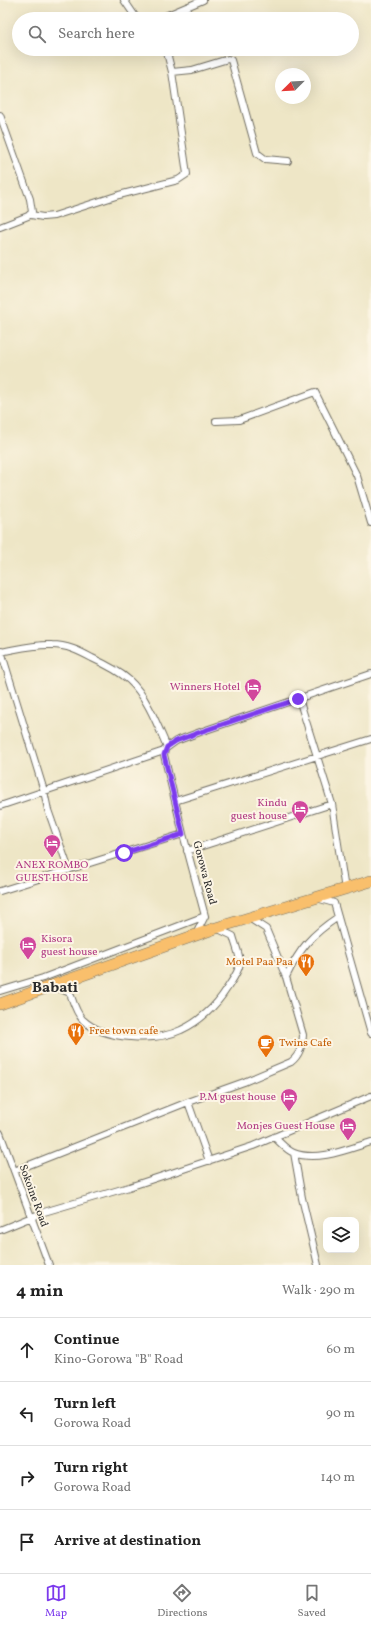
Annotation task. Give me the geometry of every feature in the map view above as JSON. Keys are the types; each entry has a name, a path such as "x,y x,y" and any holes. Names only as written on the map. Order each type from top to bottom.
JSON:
{"highway":[{"path":"0,1004 216,928 371,881"}],"street":[{"path":"124,0 132,12"},
{"path":"175,12 204,0"},
{"path":"0,227 31,214 43,217 54,216 119,195 178,180 186,176 188,172 172,72 168,56"},
{"path":"172,72 192,70 228,58 231,60 257,153 265,159 288,161"},
{"path":"0,115 30,199 32,210 31,214"},
{"path":"216,421 239,420 314,392 357,476 371,523"},
{"name":"Gorowa Road","path":"1,652 35,645 64,646 75,649 116,671 129,680 136,688 145,703 166,749 175,802 205,916 196,935"},
{"path":"1,652 44,791 48,810 69,870"},
{"path":"0,806 166,749 176,741 203,731 371,674"},
{"path":"298,699 332,804 344,890"},
{"path":"175,802 371,739"},
{"path":"187,851 332,804"},
{"path":"0,890 183,834"},
{"path":"316,898 334,902 371,1033"},
{"path":"0,990 43,978 205,916"},
{"path":"286,977 308,941 321,928 338,917"},
{"path":"14,1171 188,1102 244,1082 291,1062 297,1057 303,1042 303,1034 286,977 266,929 248,918"},
{"path":"53,985 70,993 80,1016 100,1031 115,1035 152,1037 182,1030 202,1016 222,997 237,972 240,962 233,936 216,928"},
{"path":"34,992 43,978"},
{"path":"0,1230 30,1217 253,1146 371,1096"},
{"path":"188,1102 209,1161"},
{"name":"Sokoine Road","path":"0,1133 49,1265"},
{"path":"274,1137 294,1153 310,1156 371,1142"},
{"path":"294,1153 302,1198 318,1265"}],"place":[{"name":"Winners Hotel","path":"253,702"},
{"name":"Kindu guest house","path":"300,824"},
{"name":"ANEX ROMBO GUEST HOUSE","path":"52,858"},
{"name":"Kisora guest house","path":"28,960"},
{"name":"Motel Paa Paa","path":"306,977"},
{"name":"Free town cafe","path":"76,1046"},
{"name":"Twins Cafe","path":"266,1058"},
{"name":"P.M guest house","path":"289,1112"},
{"name":"Monjes Guest House","path":"348,1141"}],"district":[{"name":"Babati","path":"55,988"}],"route":[{"path":"124,853 183,834 164,755 165,748 176,741 203,731 298,699"}]}
